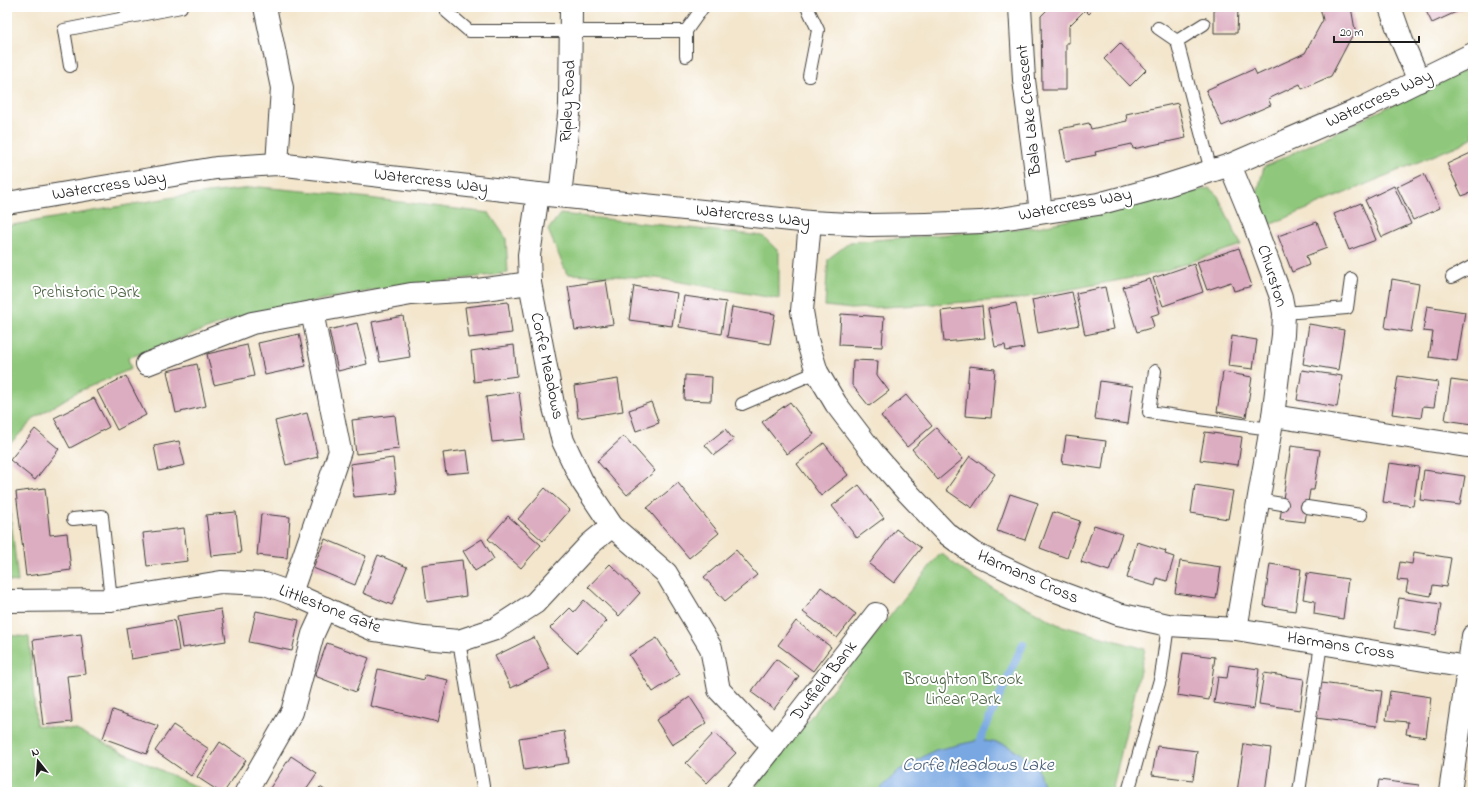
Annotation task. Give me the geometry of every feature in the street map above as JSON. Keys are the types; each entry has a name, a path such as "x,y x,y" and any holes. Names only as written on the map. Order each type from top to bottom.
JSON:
{"street":[{"path":"265,7 282,88 277,164"},
{"name":"Ripley Road","path":"560,196 570,105 571,7"},
{"name":"Bala Lake Crescent","path":"1020,7 1024,80 1041,212"},
{"path":"1390,7 1402,41 1419,81"},
{"name":"Watercress Way","path":"7,203 216,168 277,164 538,194 810,222 869,225 982,222 1098,204 1161,187 1221,168 1367,106 1473,54"},
{"name":"Churston","path":"1221,168 1253,220 1281,297 1284,313 1283,335 1272,422 1236,629"},
{"name":"Corfe Meadows","path":"538,194 529,255 530,283 553,404 563,441 582,481 612,526"},
{"name":"Harmans Cross","path":"810,222 802,312 807,340 817,372 836,404 879,460 946,533 972,553 1040,585 1118,614 1168,625 1236,629 1470,667"},
{"path":"146,364 252,323 411,294 477,290 530,283"},
{"path":"291,593 340,451 312,312"},
{"path":"1272,422 1473,447"},
{"path":"612,526 666,573 711,648 719,690 773,747"},
{"name":"Littlestone Gate","path":"7,601 111,600 221,582 265,584 291,593 374,630 424,638 459,641 495,629 536,603 590,544 612,526"},
{"path":"246,792 292,712 313,634 325,608"},
{"name":"Duffield Bank","path":"737,792 876,614"},
{"path":"1450,792 1470,667 1473,636"}],"lane":[{"path":"70,66 64,30 181,7"},
{"path":"686,56 686,31 703,7"},
{"path":"807,7 818,30 808,76"},
{"path":"447,12 469,31 686,31"},
{"path":"1177,41 1204,24"},
{"path":"1158,28 1177,41 1221,168"},
{"path":"1452,277 1473,266"},
{"path":"1284,313 1347,308 1351,279"},
{"path":"1155,371 1149,412 1272,422"},
{"path":"742,404 817,372"},
{"path":"1258,500 1282,504"},
{"path":"1307,507 1361,515"},
{"path":"73,519 102,516 111,600"},
{"path":"1128,792 1161,676 1168,625"},
{"path":"459,641 482,786"},
{"path":"1299,792 1321,644"}],"green space":[{"path":"1473,66 1473,137 1461,144 1267,226 1257,194 1264,167"},
{"name":"Prehistoric Park","path":"260,187 336,194 489,213 506,238 508,273 370,291 250,313 128,358 131,369 77,392 36,417 7,447 7,226 174,197"},
{"path":"1209,188 1218,196 1241,245 1158,273 1018,299 851,309 825,306 828,259 850,242 1038,227"},
{"path":"560,214 763,236 779,252 779,299 657,278 567,274 548,230"},
{"path":"7,483 18,582 7,581"},
{"name":"Broughton Brook Linear Park","path":"941,553 962,570 1059,625 1145,649 1112,792 751,792 917,582"},
{"path":"7,635 29,637 36,725 76,730 207,792 7,792"}],"water":[{"name":"Corfe Meadows Lake","path":"980,740 1004,744 1025,756 1038,769 1045,792 877,792 898,771 935,750"}],"building":[{"path":"1050,7 1096,7 1089,14 1085,10 1069,26 1069,43 1066,43 1066,90 1042,90 1041,16"},
{"path":"1320,7 1351,7 1355,30 1331,76 1302,89 1300,84 1268,99 1271,105 1222,126 1206,90 1254,69 1257,75 1305,53 1323,20"},
{"path":"1424,7 1467,7 1432,23"},
{"path":"1214,9 1238,9 1237,33 1214,33"},
{"path":"1120,43 1146,70 1130,86 1104,59"},
{"path":"1178,103 1186,138 1133,149 1132,144 1095,152 1096,155 1066,161 1060,129 1089,123 1091,129 1127,121 1126,114"},
{"path":"1473,152 1473,192 1462,196 1447,164"},
{"path":"1424,174 1440,208 1413,220 1397,187"},
{"path":"1394,186 1411,224 1382,237 1365,200"},
{"path":"1361,203 1376,240 1349,250 1334,214"},
{"path":"1317,222 1327,248 1306,256 1309,265 1292,272 1278,236"},
{"path":"1239,248 1252,286 1234,291 1231,282 1207,290 1197,262"},
{"path":"1194,264 1203,292 1163,306 1153,278"},
{"path":"1150,279 1160,313 1151,316 1154,327 1137,332 1123,287"},
{"path":"1392,279 1419,284 1411,332 1385,328"},
{"path":"606,280 613,324 575,330 568,286"},
{"path":"634,286 677,293 672,326 629,320"},
{"path":"1105,287 1114,329 1085,335 1076,293"},
{"path":"1072,292 1079,325 1038,333 1032,300"},
{"path":"684,296 726,302 721,334 679,327"},
{"path":"508,302 512,333 469,338 465,307"},
{"path":"1016,303 1024,348 1006,351 1005,345 995,347 988,309"},
{"path":"982,306 985,338 944,342 941,311"},
{"path":"1427,306 1465,312 1457,361 1429,357 1433,332 1423,331"},
{"path":"732,307 775,314 770,344 727,337"},
{"path":"841,314 884,317 882,347 839,345"},
{"path":"403,316 410,357 380,362 372,322"},
{"path":"357,323 367,364 338,371 329,330"},
{"path":"1309,324 1344,330 1338,370 1303,364"},
{"path":"299,334 306,366 265,375 258,343"},
{"path":"1232,336 1257,340 1253,369 1228,366"},
{"path":"247,345 254,376 214,385 207,354"},
{"path":"514,345 517,376 474,382 471,351"},
{"path":"853,360 878,361 877,375 889,391 869,406 852,385"},
{"path":"197,364 206,406 176,413 167,371"},
{"path":"969,366 995,369 991,418 965,416"},
{"path":"1302,370 1342,376 1337,407 1297,400"},
{"path":"1223,372 1252,377 1246,417 1217,412"},
{"path":"685,375 712,377 711,401 684,400"},
{"path":"126,376 146,415 117,430 97,391"},
{"path":"1398,376 1438,382 1434,407 1423,406 1421,418 1392,414"},
{"path":"618,379 623,411 578,418 574,386"},
{"path":"1451,380 1473,383 1473,424 1445,420"},
{"path":"1100,381 1133,386 1128,424 1095,419"},
{"path":"519,392 525,439 492,442 486,397"},
{"path":"906,395 932,426 907,447 881,416"},
{"path":"94,398 109,427 70,448 54,418"},
{"path":"651,402 659,423 636,431 629,410"},
{"path":"790,402 814,434 787,454 762,422"},
{"path":"307,413 318,457 286,465 275,421"},
{"path":"395,415 399,449 356,454 352,420"},
{"path":"936,428 963,459 938,480 912,449"},
{"path":"35,429 59,449 35,480 10,460"},
{"path":"725,429 734,440 714,455 705,445"},
{"path":"1205,432 1242,437 1238,465 1200,460"},
{"path":"624,436 655,471 627,495 597,461"},
{"path":"1066,436 1106,441 1102,469 1062,463"},
{"path":"179,441 185,465 159,471 154,446"},
{"path":"824,443 848,475 821,496 797,464"},
{"path":"1291,446 1320,450 1314,490 1310,490 1305,522 1280,519"},
{"path":"467,450 470,472 446,474 443,453"},
{"path":"970,456 995,474 972,508 946,490"},
{"path":"393,458 397,493 354,497 350,464"},
{"path":"1389,463 1419,467 1413,506 1383,502"},
{"path":"1424,470 1465,476 1460,505 1420,500"},
{"path":"678,483 719,533 689,558 647,508"},
{"path":"859,485 884,518 857,538 832,506"},
{"path":"1195,485 1233,491 1228,519 1191,513"},
{"path":"45,488 50,535 67,533 71,570 26,576 16,492"},
{"path":"545,488 570,510 543,541 518,519"},
{"path":"1010,494 1038,503 1025,540 997,531"},
{"path":"236,512 241,553 211,556 206,515"},
{"path":"1053,512 1080,521 1067,558 1040,548"},
{"path":"261,514 290,517 287,558 257,555"},
{"path":"508,516 541,545 521,568 488,539"},
{"path":"1094,525 1122,534 1109,571 1081,562"},
{"path":"184,528 188,561 147,566 143,533"},
{"path":"896,529 921,548 894,583 869,564"},
{"path":"325,539 366,556 355,585 313,568"},
{"path":"482,539 494,559 475,571 463,551"},
{"path":"1137,542 1166,551 1165,554 1174,557 1167,581 1157,578 1155,586 1127,578"},
{"path":"736,550 757,575 725,601 704,577"},
{"path":"1414,552 1451,558 1446,587 1433,585 1431,596 1406,592 1408,581 1397,580 1400,562 1412,564"},
{"path":"378,555 407,567 392,605 363,593"},
{"path":"462,560 466,596 427,602 422,565"},
{"path":"1180,561 1221,567 1216,599 1175,593"},
{"path":"610,564 640,593 619,616 588,587"},
{"path":"1270,564 1301,569 1295,611 1264,606"},
{"path":"1307,573 1348,579 1343,619 1314,614 1315,601 1303,599"},
{"path":"821,587 856,614 837,638 803,612"},
{"path":"1399,598 1441,604 1436,635 1394,628"},
{"path":"584,600 607,621 577,653 550,628 570,608 574,612"},
{"path":"221,609 226,641 182,648 177,616"},
{"path":"256,611 299,620 292,651 249,642"},
{"path":"174,620 179,651 131,659 126,628"},
{"path":"796,621 831,647 813,671 778,645"},
{"path":"81,634 86,674 67,676 72,722 43,725 33,640"},
{"path":"534,637 550,669 511,688 495,656"},
{"path":"657,638 680,674 653,692 629,655"},
{"path":"327,643 369,658 356,692 315,676"},
{"path":"1183,653 1215,657 1209,700 1177,695"},
{"path":"776,659 799,676 774,709 751,692"},
{"path":"1229,665 1259,669 1254,709 1214,703 1218,677 1227,678"},
{"path":"378,669 424,680 425,675 448,680 438,722 370,706"},
{"path":"1264,673 1304,679 1300,710 1259,704"},
{"path":"1321,683 1382,691 1377,726 1316,718"},
{"path":"1390,691 1431,697 1426,737 1406,734 1408,722 1386,720"},
{"path":"690,697 707,723 672,745 656,720"},
{"path":"113,710 158,726 147,754 103,738"},
{"path":"173,725 209,749 191,776 155,751"},
{"path":"564,731 569,763 524,770 519,738"},
{"path":"714,733 736,753 707,783 686,763"},
{"path":"220,742 246,760 224,792 220,792 197,777"},
{"path":"1244,744 1271,748 1265,792 1237,792"},
{"path":"1157,746 1197,751 1193,780 1152,775"},
{"path":"291,756 317,773 304,792 268,791"},
{"path":"1379,780 1419,785 1418,792 1377,792"},
{"path":"320,787 328,792 317,792"}],"waterway":[{"path":"980,740 1023,644"}]}
